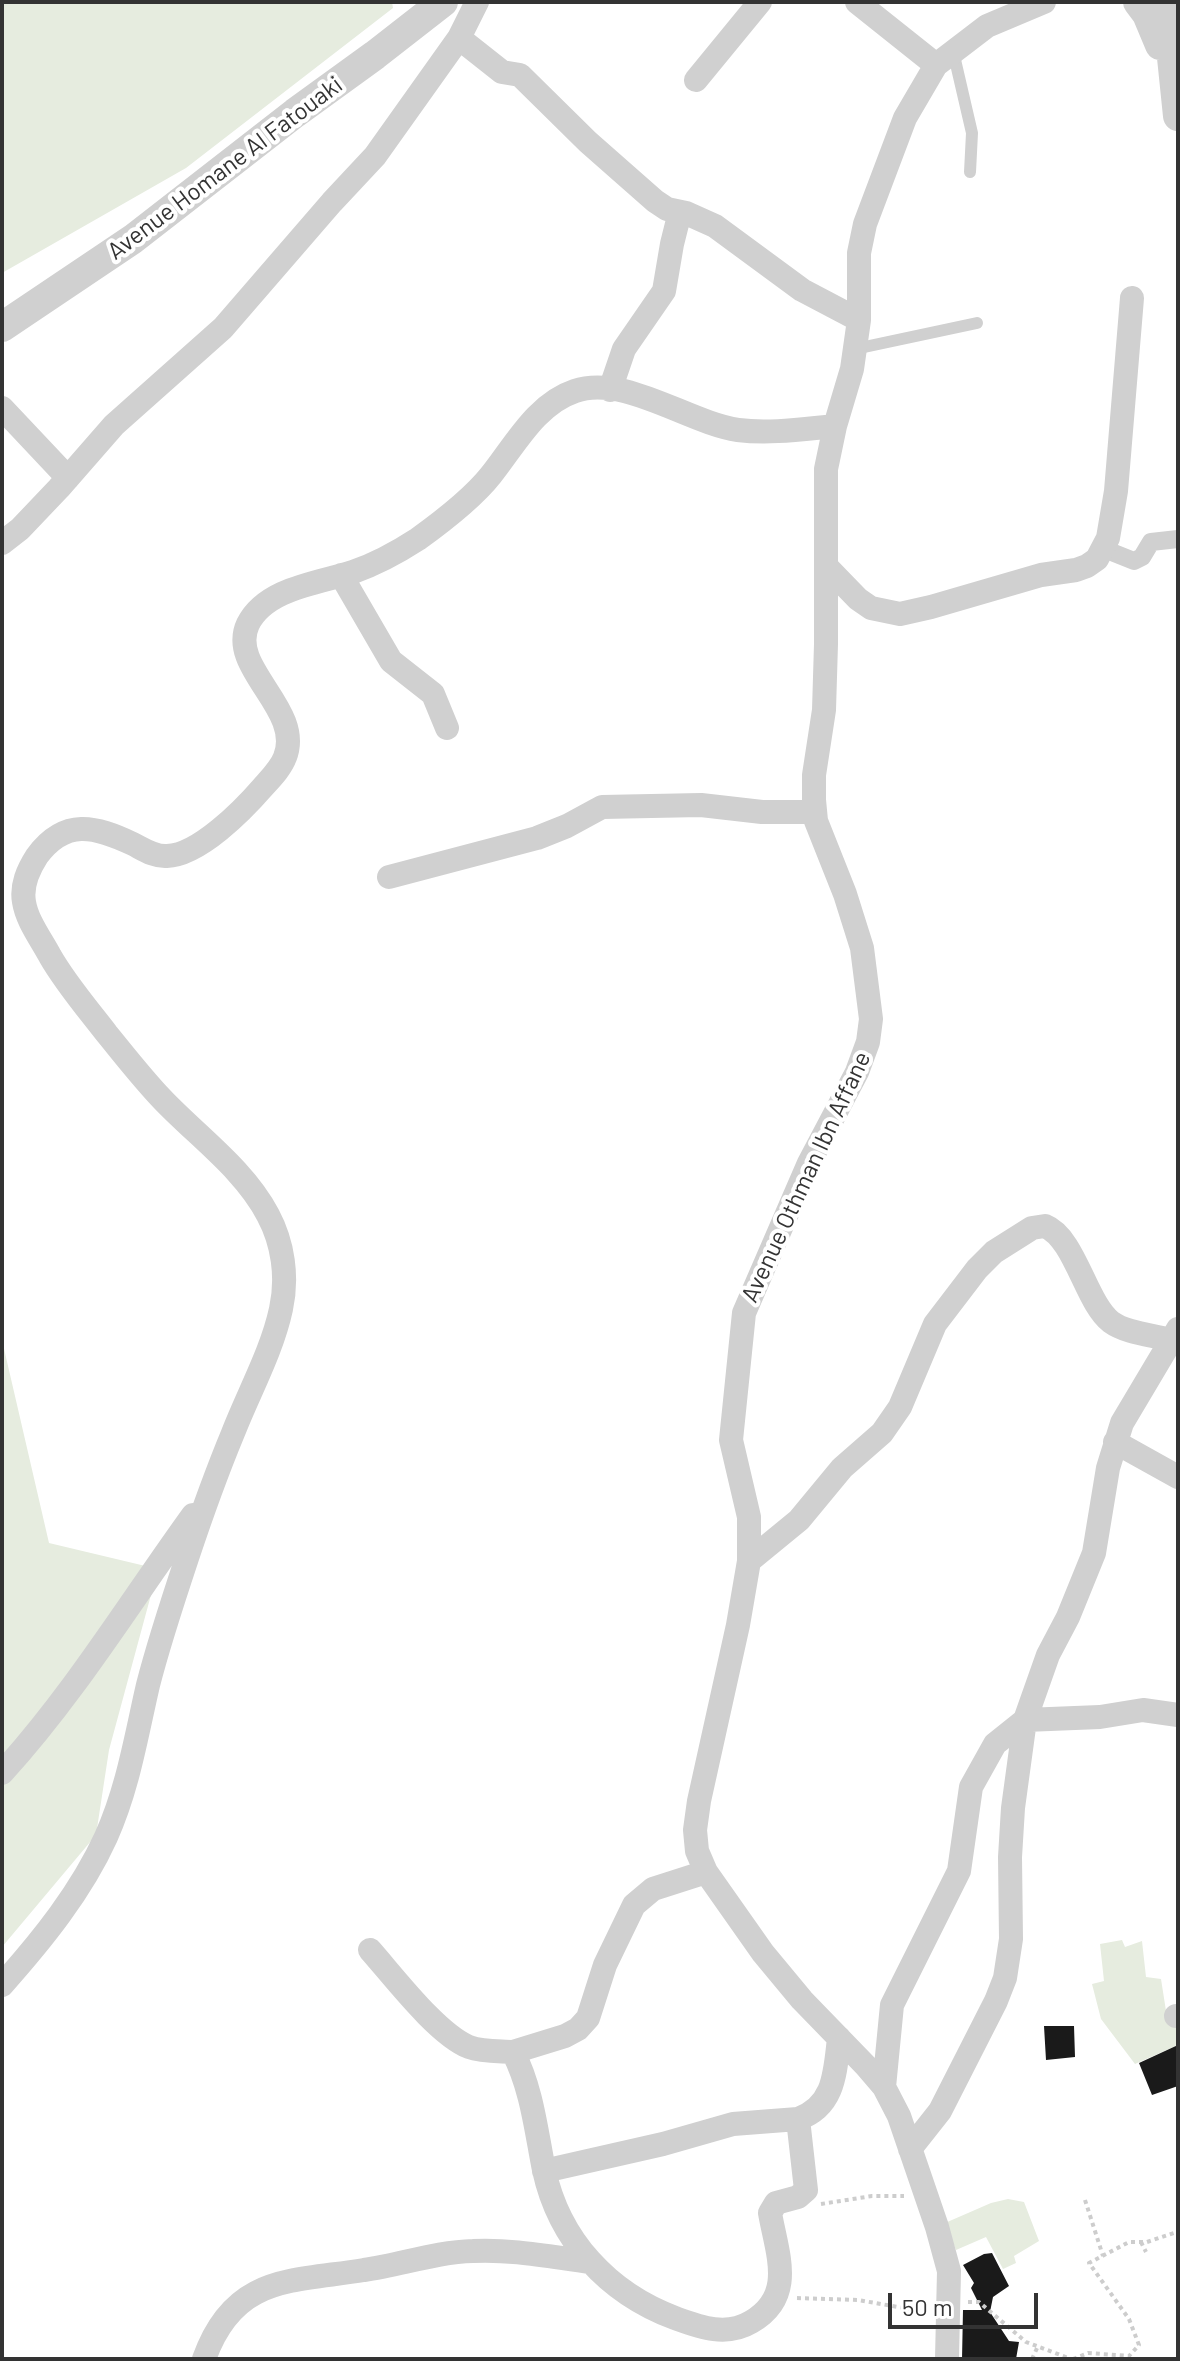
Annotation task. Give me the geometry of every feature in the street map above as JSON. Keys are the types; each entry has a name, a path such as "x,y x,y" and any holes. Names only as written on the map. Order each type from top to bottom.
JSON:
{"street":[{"name":"Avenue Homane Al Fatouaki","path":"2,327 133,239 443,2"},
{"path":"2,543 20,529 114,425 223,328 375,156 459,38 477,2"},
{"path":"696,80 760,2"},
{"path":"857,2 945,58"},
{"name":"Avenue Othman Ibn Affane","path":"946,2358 949,2271 899,2116 884,2087 740,1924 706,1872 697,1851 695,1830 749,1561 749,1517 731,1440 744,1313 809,1163 857,1072 868,1042 871,1019 862,948 845,894 816,821 814,775 824,710 826,469 855,349 859,320 859,253 865,224 905,118 945,58 987,26 1044,2"},
{"path":"1138,2 1147,14 1174,80"},
{"path":"1163,2 1178,116"},
{"path":"459,38 502,72 520,75 655,201 667,209 715,226 802,290 859,320"},
{"path":"610,390 624,349 664,291 680,212"},
{"path":"826,566 871,608 900,614 1041,575 1087,566 1104,549 1116,491 1132,298"},
{"path":"2,1985 38,1945 70,1900 92,1867 108,1833 129,1770 166,1622 210,1492 276,1327 284,1265 269,1217 252,1190 131,1065 59,971 29,919 24,903 24,884 30,866 45,846 60,834 75,828 109,834 149,853 166,856 204,841 234,816 267,782 288,752 281,714 243,646 251,617 268,602 394,553 452,512 488,479 527,427 571,392 588,388 610,390 661,404 717,426 740,430 835,426"},
{"path":"2,408 68,478"},
{"path":"1104,549 1137,560 1151,542 1178,539"},
{"path":"341,575 391,661 433,694 447,728"},
{"path":"389,877 537,838 602,807 687,804 762,812 815,812"},
{"path":"749,1561 799,1520 842,1468 882,1433 900,1407 935,1324 986,1259 1032,1228 1045,1226 1058,1235 1107,1319 1122,1328 1174,1335 1129,1408 1115,1442 1094,1553 1068,1617 1048,1655 1025,1720 1013,1808 1011,1939 1005,1978 940,2111 910,2149"},
{"path":"1115,1442 1178,1477"},
{"path":"2,1773 37,1735 210,1492"},
{"path":"884,2087 892,2005 959,1871 971,1787 995,1744 1025,1720 1100,1717 1143,1710 1178,1715"},
{"path":"370,1950 426,2013 460,2043 478,2049 513,2052 578,2029 588,2018 605,1965 634,1905 653,1889 706,1872"},
{"path":"544,2171 663,2144 733,2124 798,2119 815,2111 828,2094 835,2075 839,2038"},
{"path":"513,2052 529,2095 544,2171 559,2218 590,2262 636,2301 701,2327 720,2331 751,2323 767,2311 780,2290 771,2209 776,2203 803,2194 807,2184 798,2119"},
{"path":"204,2359 226,2316 238,2304 278,2283 471,2251 590,2262"}],"lane":[{"path":"945,58 972,133 970,172"},
{"path":"855,349 977,323"}],"path":[{"path":"812,2205 926,2192"},
{"path":"1085,2200 1103,2256"},
{"path":"777,2296 858,2300 949,2310 979,2302 1026,2342 1072,2359 1088,2353 1132,2358 1139,2345 1129,2319 1089,2263 1129,2242 1174,2233 1178,2235"},
{"path":"1141,2242 1146,2252"},
{"path":"1032,2359 1038,2346"}],"shaded area":[{"path":"2,2 392,2 393,8 186,168 2,273"},
{"path":"2,1340 49,1543 158,1569 109,1750 96,1835 2,1947"},
{"path":"1122,1940 1125,1947 1142,1941 1146,1977 1161,1979 1166,2011 1178,2016 1178,2045 1135,2064 1101,2019 1092,1984 1104,1981 1100,1944"},
{"path":"1008,2199 1024,2202 1039,2241 1014,2256 1016,2263 1003,2269 986,2237 956,2250 945,2223"}],"building":[{"path":"1044,2026 1074,2026 1075,2057 1046,2060"},
{"path":"1178,2045 1178,2086 1152,2095 1139,2063"},
{"path":"992,2253 1009,2286 993,2297 990,2312 1009,2341 1019,2342 1016,2359 962,2359 963,2310 982,2310 971,2288 974,2283 963,2265"}]}
